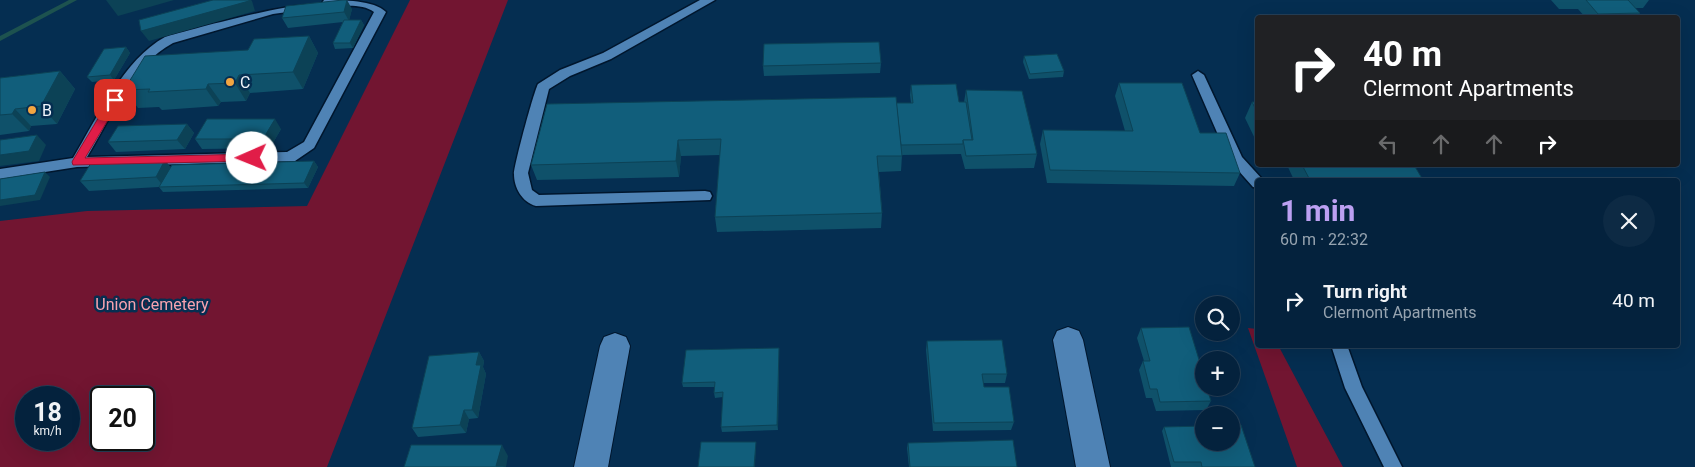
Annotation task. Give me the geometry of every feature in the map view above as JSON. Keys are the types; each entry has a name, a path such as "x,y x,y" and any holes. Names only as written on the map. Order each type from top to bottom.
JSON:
{"street":[{"path":"1068,340 1093,467"},
{"path":"591,467 615,346"}],"lane":[{"path":"0,174 77,162 290,156 302,151 309,145 318,129 380,12 379,6 374,2 361,0 272,10 169,40 154,48 134,68 77,162"},
{"path":"705,196 536,201 525,192 522,173 543,87 565,73 607,56 709,0"},
{"path":"1198,75 1236,160 1255,180"},
{"path":"1339,348 1354,388 1393,467"}],"green space":[{"name":"Union Cemetery","path":"410,0 508,0 327,467 0,467 0,221 87,211 307,206"},
{"path":"1248,328 1255,329 1255,348"},
{"path":"1255,348 1280,348 1343,467 1297,467"}],"building":[{"path":"213,0 249,1 141,31 139,20"},
{"path":"347,0 344,12 282,18 286,6"},
{"path":"1586,0 1628,0 1640,13 1598,14"},
{"path":"344,20 361,20 350,43 333,43"},
{"path":"309,36 293,72 239,75 235,83 208,84 206,89 148,92 150,89 124,90 145,56 248,50 254,39"},
{"path":"879,42 881,63 763,66 764,44"},
{"path":"126,47 110,75 87,77 104,49"},
{"path":"1057,54 1064,71 1030,74 1024,56"},
{"path":"60,71 41,106 15,109 12,114 0,115 0,78"},
{"path":"1119,83 1182,83 1200,133 1226,133 1240,173 1050,170 1043,130 1133,131"},
{"path":"956,84 959,102 966,102 972,140 963,140 963,144 901,145 896,103 913,103 911,85"},
{"path":"966,90 1022,91 1037,154 966,156 963,140 973,140"},
{"path":"896,97 902,156 877,156 882,213 715,217 721,139 678,140 676,161 531,165 547,104"},
{"path":"207,119 275,119 263,139 195,139"},
{"path":"187,124 177,140 108,142 118,126"},
{"path":"37,135 29,151 0,155 0,140"},
{"path":"165,160 156,177 80,181 91,163"},
{"path":"314,161 304,183 159,187 172,165"},
{"path":"1303,167 1415,167 1422,178 1309,178"},
{"path":"45,172 35,195 0,200 0,179"},
{"path":"1189,327 1196,351 1195,396 1209,396 1211,401 1160,402 1157,389 1150,389 1143,361 1150,361 1141,328"},
{"path":"1002,340 1007,374 982,374 984,387 1009,387 1014,422 934,423 927,341"},
{"path":"779,348 777,425 721,427 723,392 714,393 715,382 682,383 686,350"},
{"path":"479,352 476,365 481,365 472,410 464,410 460,425 412,428 429,356"},
{"path":"1241,425 1255,467 1202,467 1201,462 1174,462 1164,427 1195,426 1195,451 1240,451"},
{"path":"1013,440 1017,467 910,467 908,443"},
{"path":"701,442 756,442 754,467 698,467"},
{"path":"411,445 502,445 496,466 504,467 404,467"}],"waterway":[{"path":"0,39 74,0"}],"place":[{"name":"C","path":"230,82"},
{"name":"B","path":"32,110"}],"route":[{"path":"115,100 77,162 252,158"}]}
